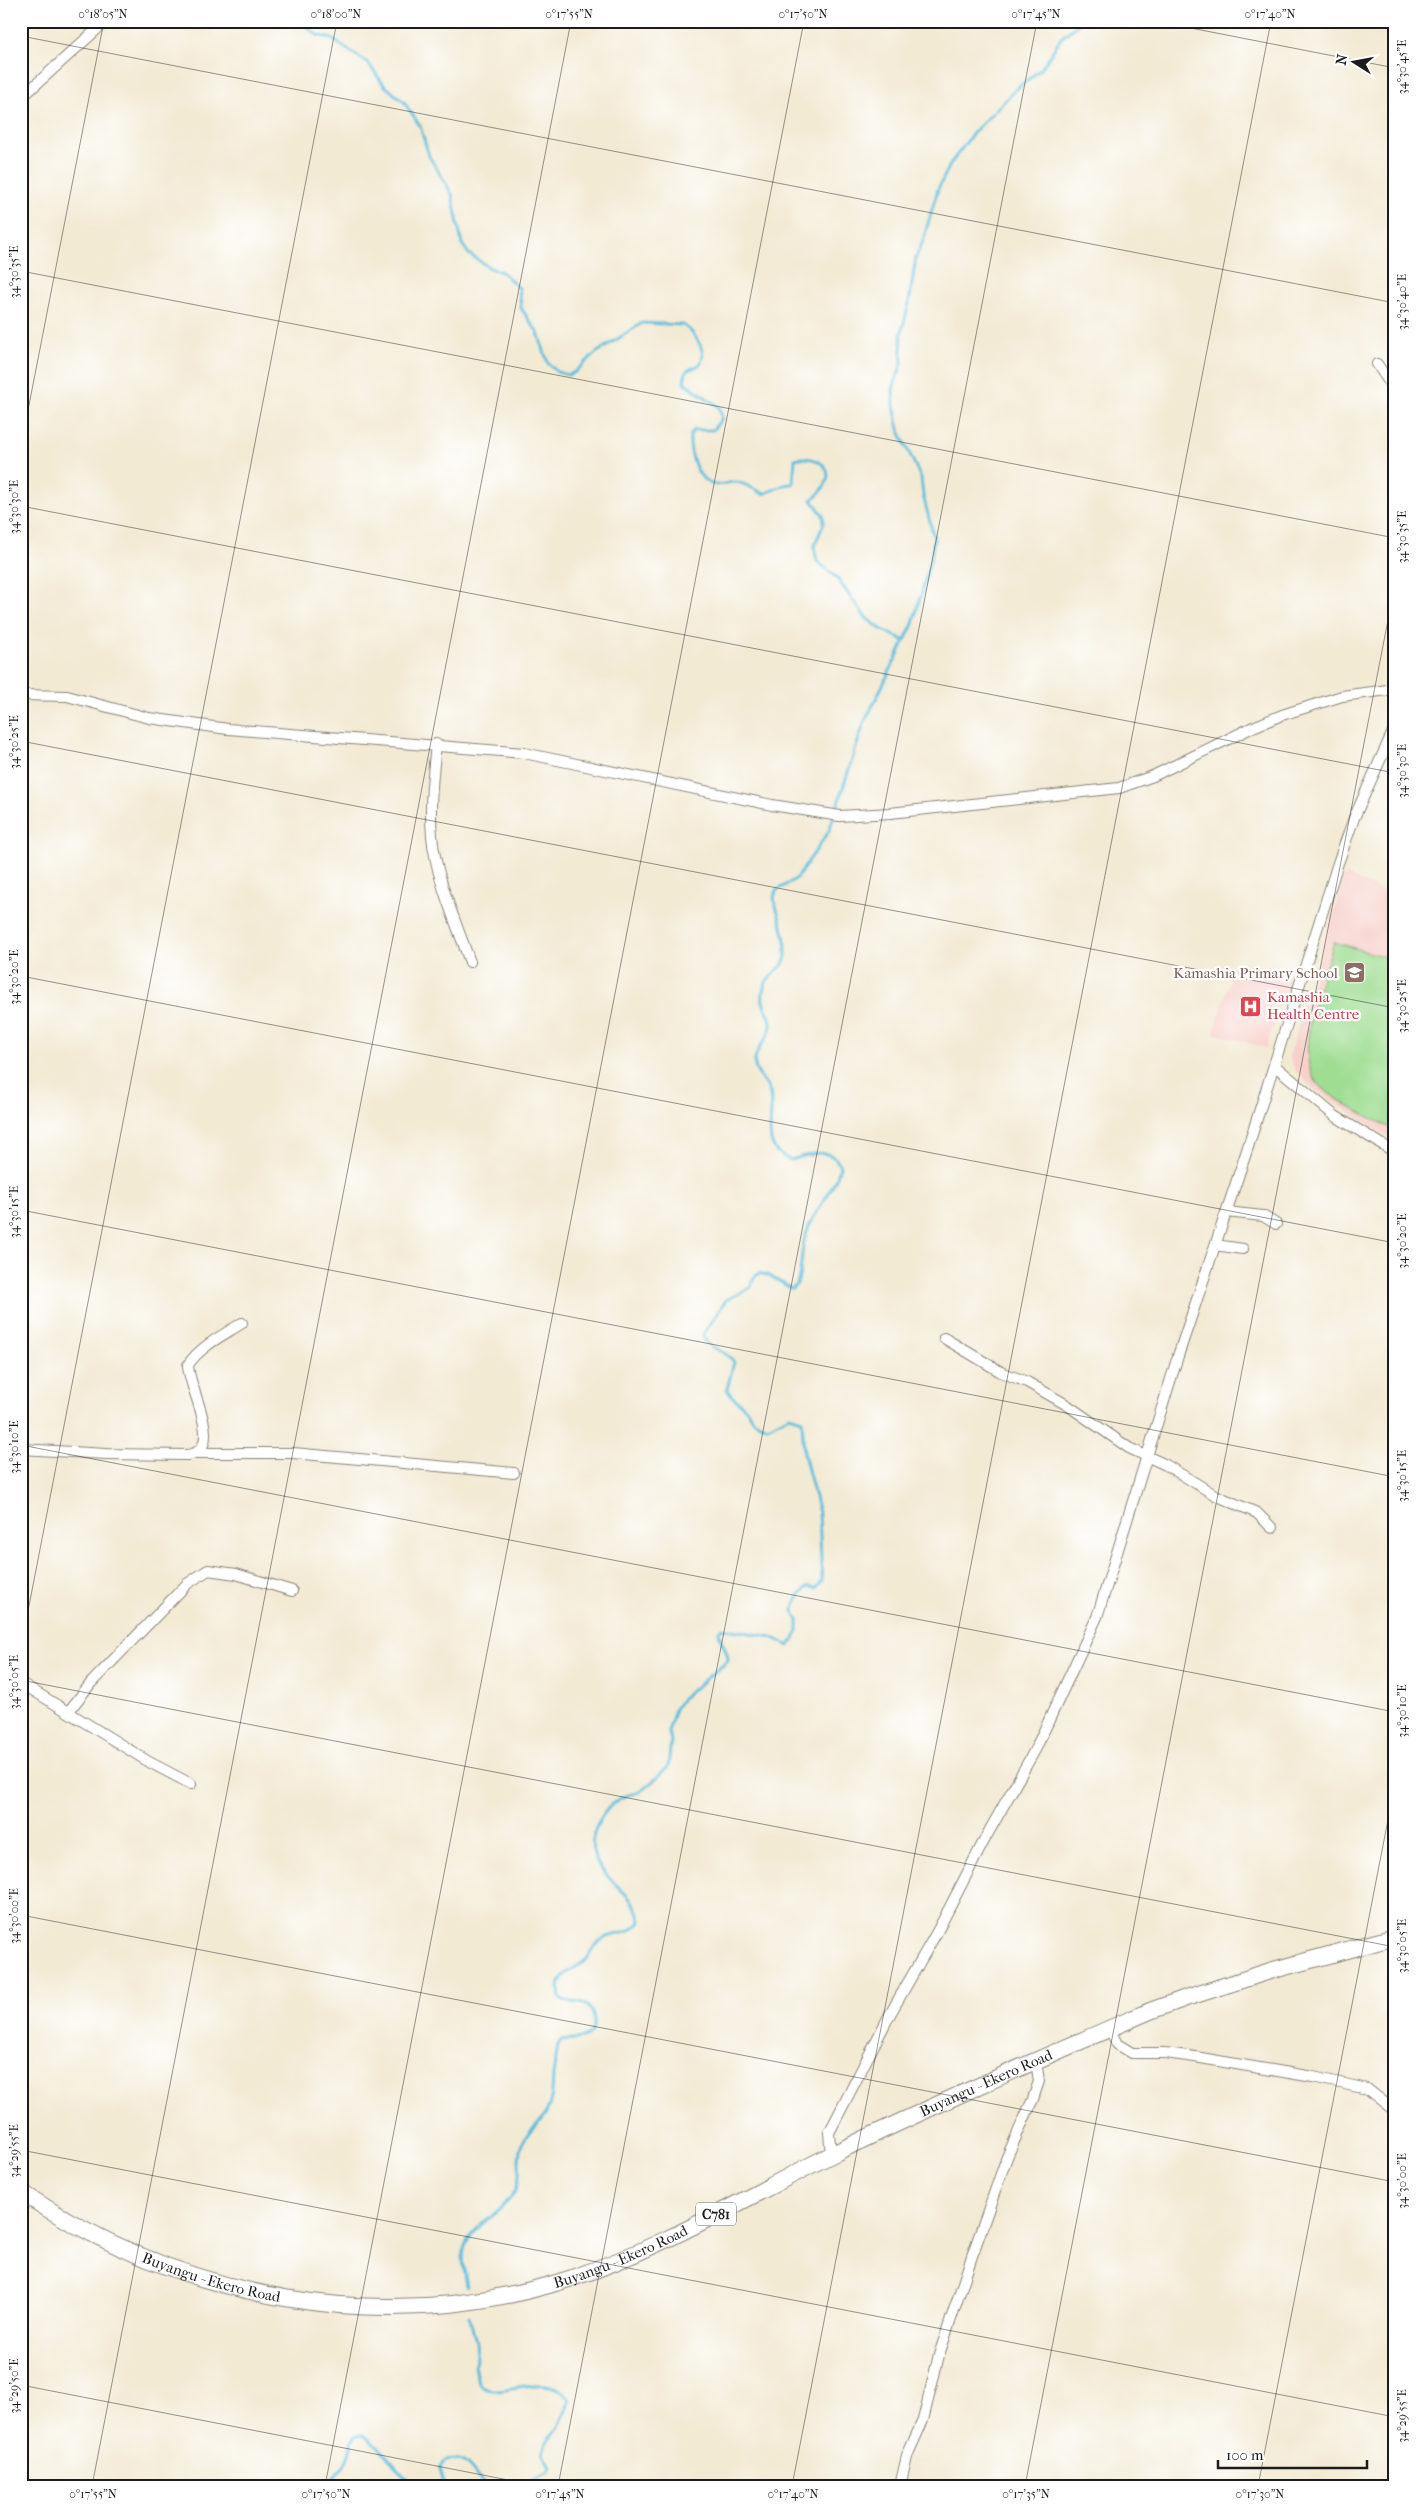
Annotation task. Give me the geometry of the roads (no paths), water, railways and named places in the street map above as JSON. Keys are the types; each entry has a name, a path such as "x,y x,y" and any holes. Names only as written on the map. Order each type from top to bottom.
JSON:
{"main road":[{"name":"Buyangu - Ekero Road","path":"21,2192 113,2245 188,2276 239,2290 291,2299 373,2306 418,2306 465,2302 520,2292 590,2271 692,2227 831,2155 1036,2061 1186,1998 1321,1956 1395,1937"}],"street":[{"path":"21,98 106,21"},
{"path":"1377,364 1395,391"},
{"path":"21,695 67,696 149,718 210,727 436,744 524,753 772,805 840,816 890,813 1119,788 1153,776 1253,727 1282,715 1342,696 1395,689"},
{"path":"831,2155 829,2133 901,1994 938,1930 979,1850 1036,1748 1081,1654 1102,1601 1178,1356 1354,818 1395,727"},
{"path":"436,744 432,793 432,837 442,880 470,962"},
{"path":"1274,1066 1335,1116 1395,1152"},
{"path":"1226,1212 1263,1216 1276,1224"},
{"path":"1215,1246 1243,1249"},
{"path":"197,1453 204,1446 206,1433 188,1366 192,1359 210,1344 242,1323"},
{"path":"944,1338 1001,1372 1027,1382 1067,1405 1109,1436 1166,1465 1215,1495 1257,1513 1272,1528"},
{"path":"21,1449 106,1454 293,1453 514,1472"},
{"path":"69,1711 91,1682 186,1584 208,1570 236,1574 292,1591"},
{"path":"21,1683 149,1762 191,1784"},
{"path":"1110,2029 1117,2044 1132,2054 1165,2053 1313,2077 1367,2089 1395,2111"},
{"path":"900,2486 907,2456 923,2420 939,2355 975,2247 1007,2157 1039,2081 1036,2061"}],"waterway":[{"path":"222,21 232,24 254,21"},
{"path":"300,21 317,35 332,39 368,63 384,85 404,102 420,126 429,156 452,194 462,244 469,254 490,268 502,272 519,288 521,308 538,333 548,363 557,372 568,375 575,372 596,353 642,323 683,325 699,342 703,354 700,364 686,372 684,382 719,407 722,418 713,430 694,430 690,435 695,465 703,479 716,485 733,482 739,483 764,494 784,485 793,484 795,459 812,459 822,464 828,474 827,480 823,489 812,500 823,515 824,523 814,547 817,561 836,577 866,618 881,629 903,640"},
{"path":"467,2286 463,2259 464,2249 476,2230 504,2206 515,2191 519,2180 521,2146 546,2113 550,2103 558,2045 561,2040 586,2037 592,2032 594,2027 593,2013 587,2006 560,1998 559,1989 562,1978 586,1960 600,1941 632,1930 640,1922 638,1911 632,1901 597,1863 593,1851 593,1838 597,1826 604,1813 614,1803 625,1796 639,1792 668,1767 671,1741 668,1732 675,1709 682,1698 728,1661 719,1631 722,1628 772,1637 789,1646 798,1632 798,1620 794,1611 796,1602 808,1587 816,1588 822,1582 819,1513 804,1454 802,1420 789,1416 768,1427 753,1420 745,1408 731,1396 727,1389 734,1362 726,1354 708,1344 703,1335 726,1300 750,1288 754,1278 759,1273 770,1276 792,1289 797,1284 806,1234 833,1185 840,1167 837,1160 826,1154 812,1154 791,1160 778,1153 771,1141 771,1096 755,1065 756,1055 771,1026 770,1017 763,1000 764,987 769,978 783,964 786,954 784,933 774,898 776,891 797,878 829,831 864,723 913,624 932,554 934,538 923,495 921,478 900,433 894,406 893,389 902,363 901,335 909,303 916,257 923,241 938,189 951,163 974,132 1015,90 1041,69 1061,38 1082,21"},
{"path":"469,2316 476,2342 476,2376 485,2388 495,2390 547,2385 559,2390 570,2400 559,2427 546,2443 543,2452 551,2466 549,2472 517,2486"},
{"path":"326,2486 344,2466 352,2441 357,2435 363,2435 378,2446 403,2475 416,2486"},
{"path":"445,2486 440,2469 447,2460 454,2459 465,2463 486,2486"}],"place":[{"name":"Kamashia Primary School","path":"1354,973"},
{"name":"Kamashia Health Centre","path":"1251,1006"}]}
